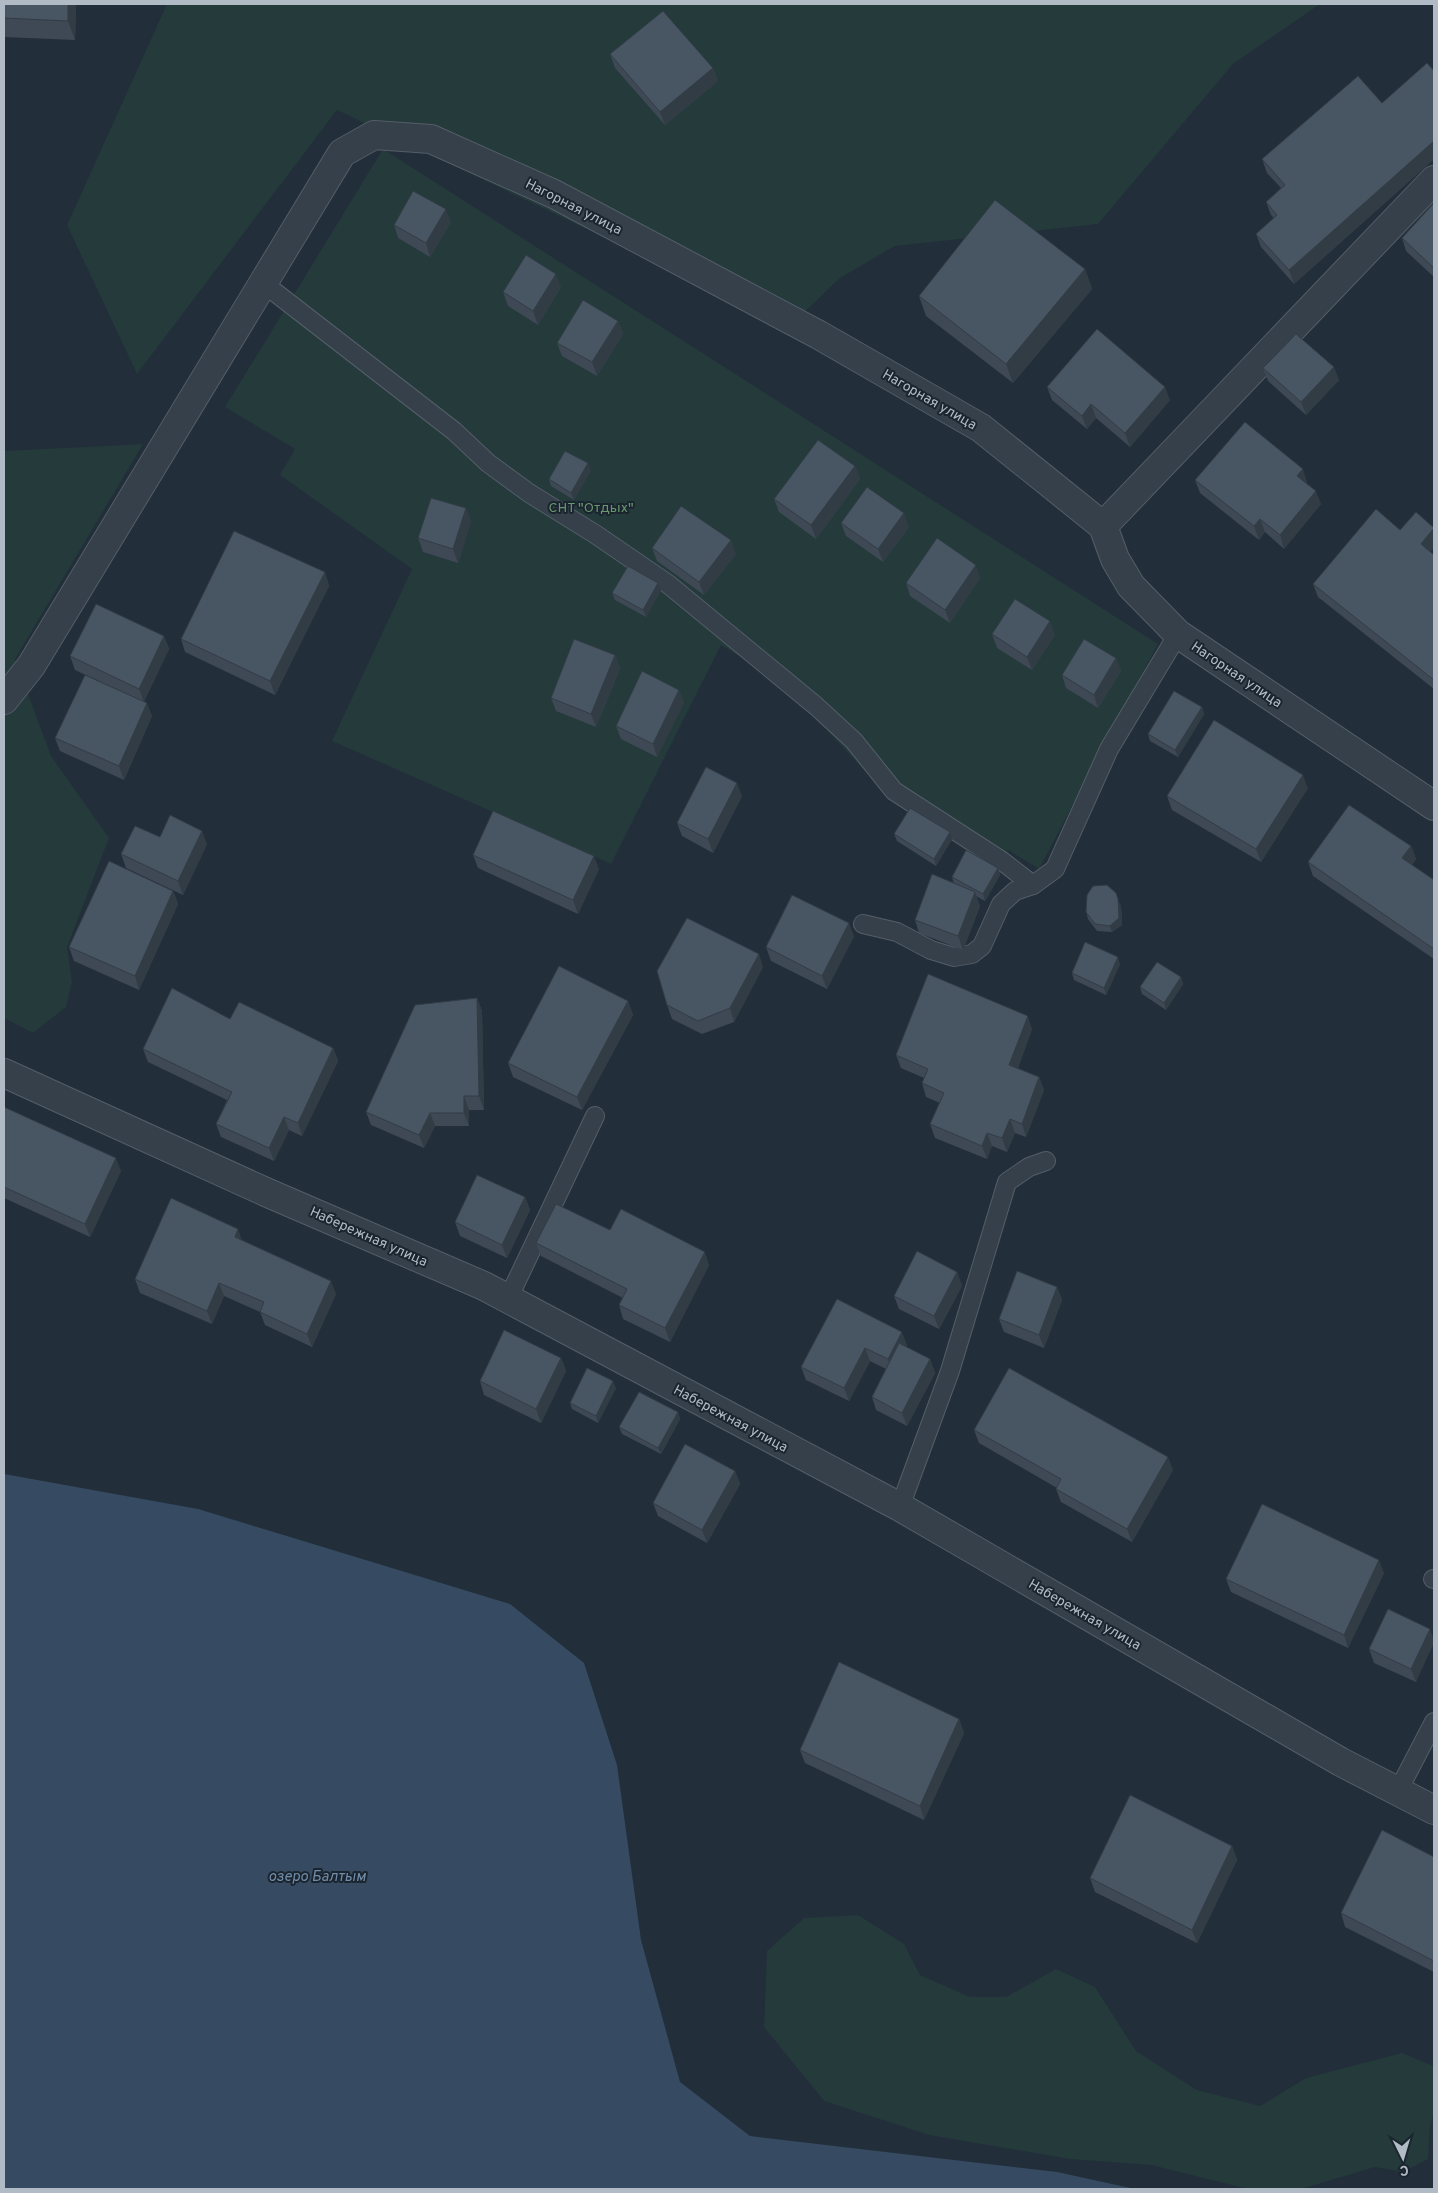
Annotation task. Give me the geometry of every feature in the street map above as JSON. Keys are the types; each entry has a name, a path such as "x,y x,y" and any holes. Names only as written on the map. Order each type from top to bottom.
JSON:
{"street":[{"name":"Нагорная улица","path":"264,283 342,153 374,135 431,139 554,194 819,335 981,428 1103,526 1115,559 1131,586 1178,634 1434,806"},
{"path":"1103,526 1434,180"},
{"path":"4,700 31,666 264,283"},
{"name":"Набережная улица","path":"4,1073 260,1189 484,1286 900,1507 1341,1762 1434,1810"}],"lane":[{"path":"264,283 454,431 488,463 529,493 595,534 668,584 816,706 854,741 894,791 1002,861 1033,885"},
{"path":"863,924 896,932 931,950 954,957 972,954 982,946 1001,904 1016,891 1033,885 1055,869 1109,749 1178,634"},
{"path":"508,1299 596,1116"},
{"path":"900,1507 950,1371 1007,1182 1029,1167 1046,1161"},
{"path":"1398,1791 1434,1722"}],"green space":[{"path":"167,4 1320,4 1233,64 1098,224 895,246 840,278 790,326 337,110 137,374 67,225"},
{"name":"СНТ \"Отдых\"","path":"383,149 1158,644 1039,869 1008,850 1002,861 881,788 806,708 747,661 721,645 611,864 332,741 412,569 280,475 295,449 225,407"},
{"path":"143,444 15,659 51,756 109,838 67,947 72,982 66,1007 33,1033 4,1018 4,451"},
{"path":"858,1915 904,1944 920,1975 970,1997 1006,1997 1056,1969 1095,1987 1136,2051 1197,2090 1260,2106 1306,2078 1402,2053 1433,2066 1434,2113 1430,2125 1428,2159 1403,2172 1375,2167 1301,2189 1244,2188 1151,2165 1070,2159 929,2135 824,2101 764,2027 767,1951 804,1918"}],"water":[{"name":"озеро Балтым","path":"4,1474 198,1509 510,1604 584,1663 617,1765 641,1940 680,2082 750,2136 1057,2172 1135,2189 4,2189"}],"building":[{"path":"4,4 68,4 68,21 4,18"},
{"path":"663,11 713,68 660,112 610,54"},
{"path":"1427,63 1434,71 1434,141 1289,270 1256,234 1277,215 1266,202 1285,185 1262,159 1358,76 1382,103"},
{"path":"413,191 446,209 426,243 394,225"},
{"path":"995,200 1085,269 1006,364 919,296"},
{"path":"1434,203 1434,268 1402,238"},
{"path":"526,255 556,274 533,311 503,292"},
{"path":"583,300 618,321 592,362 557,343"},
{"path":"1097,329 1165,387 1125,433 1091,404 1082,416 1047,387"},
{"path":"1296,334 1334,367 1301,402 1263,368"},
{"path":"1245,422 1303,469 1297,476 1316,491 1280,535 1260,519 1254,526 1195,480"},
{"path":"818,440 855,466 811,525 774,499"},
{"path":"565,451 588,463 571,493 549,479"},
{"path":"867,487 904,513 878,549 841,523"},
{"path":"431,498 466,508 453,549 418,538"},
{"path":"681,506 731,540 699,582 652,548"},
{"path":"1376,509 1400,530 1416,512 1434,528 1421,544 1434,555 1434,680 1313,584"},
{"path":"234,531 325,572 270,681 181,639"},
{"path":"937,538 976,565 945,610 906,583"},
{"path":"628,566 658,583 643,610 612,593"},
{"path":"1015,599 1050,621 1027,657 992,634"},
{"path":"96,604 164,636 139,689 70,656"},
{"path":"574,639 615,655 591,714 551,698"},
{"path":"1084,639 1116,658 1094,695 1062,675"},
{"path":"642,671 679,690 653,744 616,726"},
{"path":"85,675 147,703 119,766 55,738"},
{"path":"1174,691 1202,707 1175,750 1148,734"},
{"path":"1214,720 1303,775 1256,849 1167,796"},
{"path":"706,767 737,783 708,839 677,823"},
{"path":"1349,805 1411,846 1402,858 1434,880 1434,949 1308,862"},
{"path":"910,808 950,832 934,859 894,834"},
{"path":"493,811 594,856 573,900 473,855"},
{"path":"170,815 202,831 178,881 121,854 135,826 160,837"},
{"path":"966,850 998,868 983,894 952,877"},
{"path":"109,861 173,891 135,976 69,947"},
{"path":"932,874 975,892 958,936 915,920"},
{"path":"1107,885 1116,893 1118,899 1119,918 1110,926 1095,924 1086,912 1087,895 1093,886"},
{"path":"792,895 849,923 822,976 766,947"},
{"path":"687,918 759,954 730,1008 698,1021 667,1005 657,971"},
{"path":"1085,942 1118,957 1104,988 1072,973"},
{"path":"1157,962 1181,977 1164,1003 1140,987"},
{"path":"559,966 628,1001 577,1097 508,1063"},
{"path":"928,974 1028,1016 1009,1065 1039,1077 1022,1124 1010,1119 1002,1138 987,1133 982,1146 930,1124 944,1093 922,1083 928,1069 896,1055"},
{"path":"172,988 230,1019 239,1002 333,1048 298,1123 284,1117 269,1148 216,1124 232,1092 143,1049"},
{"path":"477,998 479,1096 464,1096 464,1113 430,1113 419,1135 366,1112 415,1005"},
{"path":"4,1107 116,1158 85,1224 4,1187"},
{"path":"477,1175 525,1197 502,1245 455,1222"},
{"path":"171,1198 238,1229 235,1237 331,1281 307,1334 260,1312 264,1302 219,1283 207,1311 135,1279"},
{"path":"556,1204 610,1230 621,1209 705,1252 665,1328 619,1305 627,1289 536,1243"},
{"path":"917,1251 957,1272 934,1316 894,1296"},
{"path":"1017,1271 1057,1287 1039,1335 999,1319"},
{"path":"837,1299 902,1332 888,1359 865,1348 844,1388 801,1367"},
{"path":"504,1330 561,1358 536,1409 480,1381"},
{"path":"899,1343 930,1359 902,1413 872,1397"},
{"path":"587,1368 613,1381 596,1416 570,1403"},
{"path":"1009,1368 1168,1457 1127,1529 1056,1489 1061,1479 974,1430"},
{"path":"639,1392 678,1412 658,1448 619,1427"},
{"path":"685,1444 735,1471 702,1530 653,1503"},
{"path":"1262,1504 1379,1560 1344,1635 1226,1579"},
{"path":"1388,1609 1430,1629 1411,1669 1369,1649"},
{"path":"839,1662 959,1719 920,1806 800,1750"},
{"path":"1130,1795 1232,1846 1192,1930 1090,1878"},
{"path":"1382,1830 1434,1857 1434,1961 1341,1913"}]}
